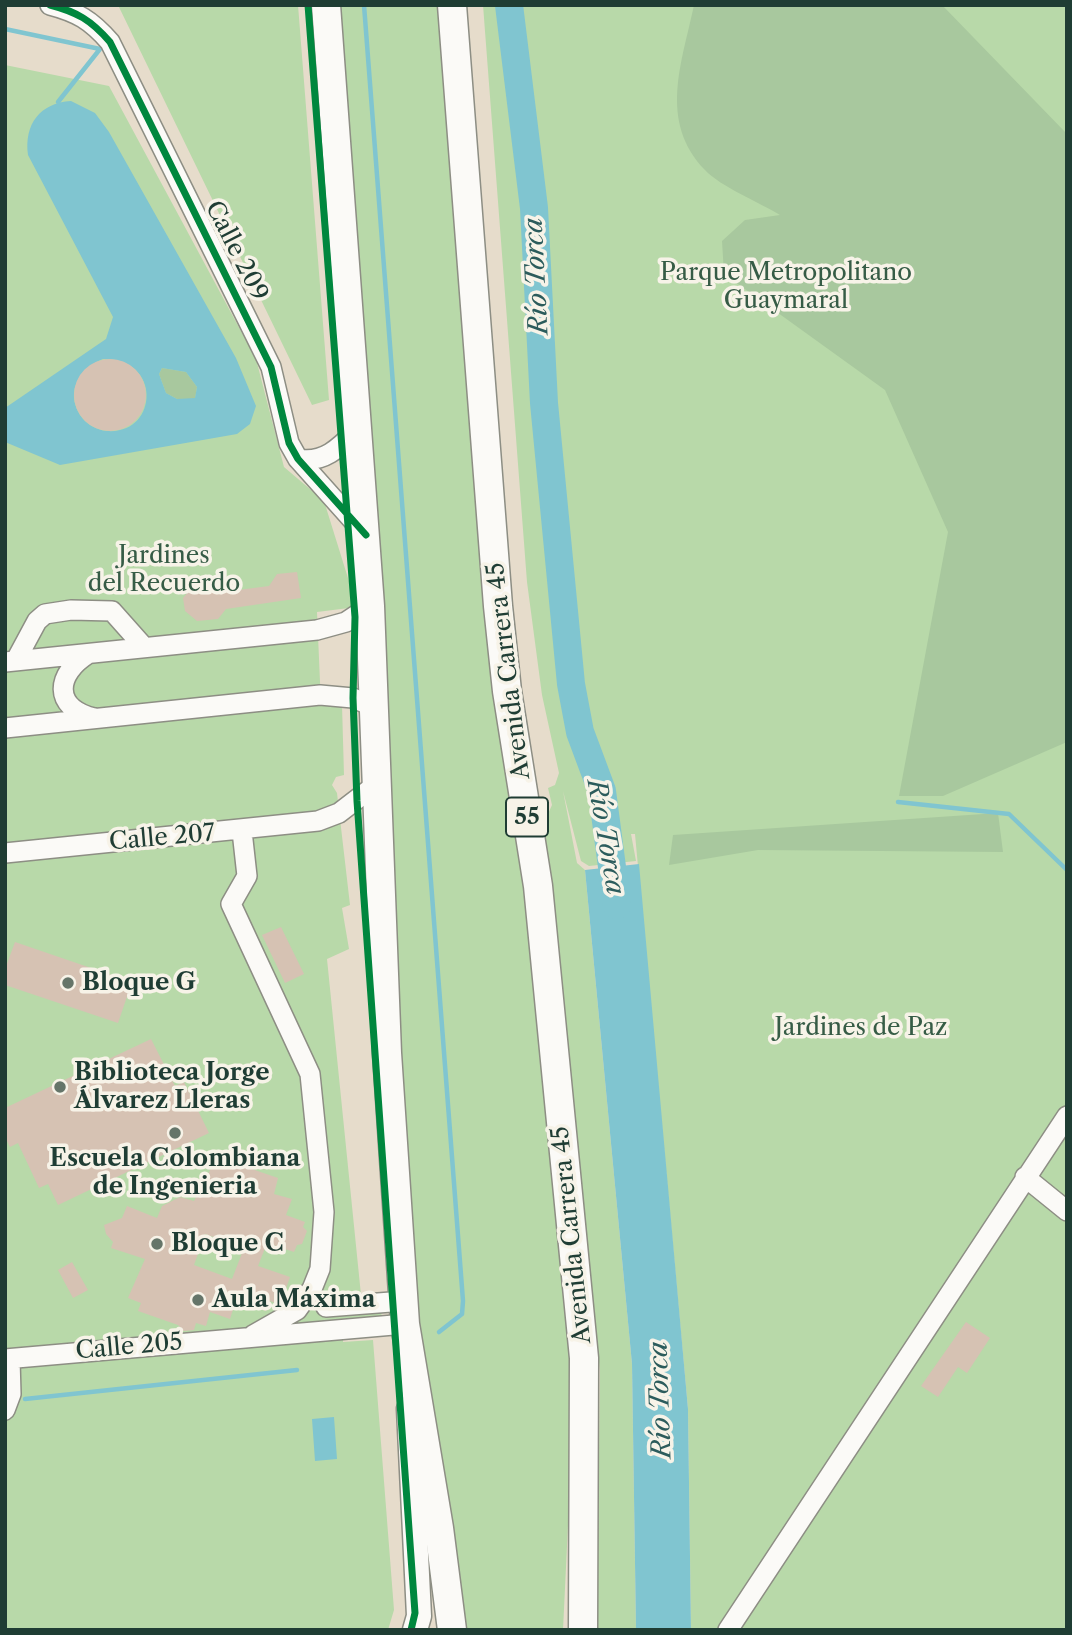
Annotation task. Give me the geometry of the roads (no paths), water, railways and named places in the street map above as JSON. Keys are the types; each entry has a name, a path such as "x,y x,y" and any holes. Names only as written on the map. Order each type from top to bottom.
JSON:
{"highway":[{"path":"326,5 366,535 387,1053 404,1313 439,1528 452,1630"},
{"name":"Avenida Carrera 45","path":"452,5 498,606 507,691 538,886 584,1358 583,1630"}],"main road":[{"path":"404,1313 419,1616 415,1630"}],"street":[{"name":"Calle 209","path":"50,5 77,12 94,24 110,42 271,366 289,443 298,458 366,535"},
{"path":"298,458 313,461 326,456 358,429"},
{"path":"19,660 317,630 346,622 370,606"},
{"path":"19,660 37,621 54,611 112,611 144,647"},
{"path":"89,653 68,670 63,691 73,709 97,719"},
{"path":"19,660 51,674 59,691 52,710 38,724"},
{"path":"5,728 320,695 353,698 374,707"},
{"name":"Calle 207","path":"5,853 242,831 318,821 339,813 378,783"},
{"path":"242,831 247,876 231,904 296,1040 312,1082 324,1240 310,1309"},
{"path":"728,1630 1067,1116"},
{"path":"1025,1177 1067,1211"},
{"path":"253,1335 310,1309 404,1313"},
{"name":"Calle 205","path":"7,1359 253,1335 404,1313"},
{"path":"5,1410 11,1394 7,1359"}],"water":[{"path":"71,101 95,113 109,132 236,358 256,406 250,424 237,434 60,465 5,442 5,408 106,339 113,317 28,155 29,134 36,117 60,103","holes":["103,359 122,362 136,370 144,382 147,396 144,410 136,421 124,429 107,431 95,428 82,418 76,406 74,397 77,381 88,368","162,368 186,372 197,387 195,398 177,399 166,393 159,374"]},
{"path":"639,864 688,1409 691,1630 636,1630 632,1364 585,870"},
{"path":"334,1417 337,1459 315,1461 312,1419"}],"waterway":[{"path":"364,5 463,1301 462,1314 439,1332"},
{"name":"Río Torca","path":"509,5 534,208 544,403 571,684 580,732 602,791 617,905"},
{"path":"5,29 100,49 58,102"},
{"path":"898,802 1009,814 1067,870"},
{"path":"25,1399 297,1370"}],"place":[{"name":"Bloque G","path":"68,983"},
{"name":"Biblioteca Jorge Álvarez Lleras","path":"60,1087"},
{"name":"Escuela Colombiana de Ingenieria","path":"175,1133"},
{"name":"Bloque C","path":"157,1244"},
{"name":"Aula Máxima","path":"198,1300"}],"park label":[{"name":"Parque Metropolitano Guaymaral","path":"786,287"},
{"name":"Jardines del Recuerdo","path":"164,570"},
{"name":"Jardines de Paz","path":"861,1028"}]}
